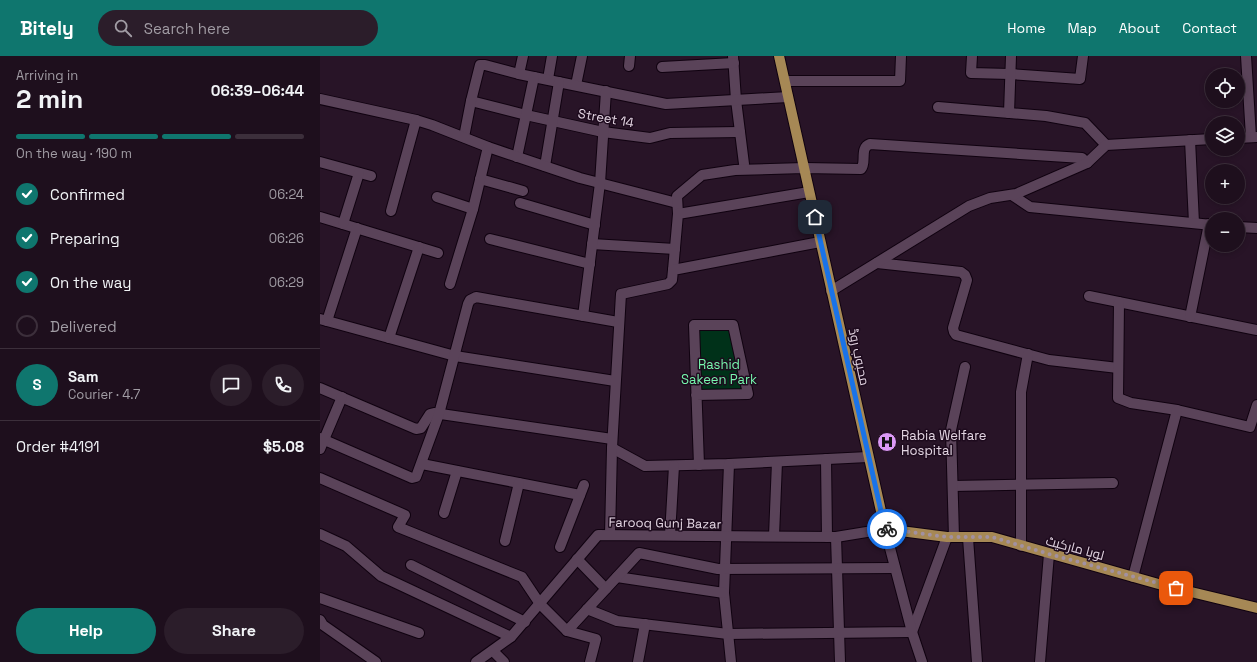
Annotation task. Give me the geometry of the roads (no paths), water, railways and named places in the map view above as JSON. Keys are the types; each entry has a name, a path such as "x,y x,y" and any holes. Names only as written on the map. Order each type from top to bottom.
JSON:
{"main road":[{"name":"محبوب روڈ","path":"779,56 885,529"},
{"name":"لوہا مارکیٹ","path":"885,529 951,537 992,537 1133,577 1257,608"}],"street":[{"path":"519,74 523,56"},
{"path":"548,79 552,56"},
{"path":"576,85 582,56"},
{"path":"785,81 900,81 901,56"},
{"path":"972,56 971,72 1080,79 1083,56"},
{"path":"1009,113 1011,56"},
{"path":"1246,56 1254,137"},
{"path":"662,67 734,60 736,100 744,164"},
{"path":"464,137 470,101 480,65 666,104 788,97"},
{"path":"517,157 534,76"},
{"path":"544,166 559,82"},
{"path":"583,316 600,183 606,91"},
{"path":"320,99 416,120 488,147 580,178 677,203"},
{"name":"Street 14","path":"470,101 604,132 650,138 670,134 740,132"},
{"path":"938,107 1046,116 1085,123 1106,145"},
{"path":"391,211 416,120"},
{"path":"831,291 969,206 990,198 1016,194 1088,163 1106,145 1205,139"},
{"path":"1190,140 1194,223"},
{"path":"610,535 612,444 618,322 621,294 668,284 672,280 678,214 677,196 702,175 735,170 804,168 861,169 863,166 864,148 866,145 870,144 1082,158 1088,163"},
{"path":"450,284 473,209 488,147"},
{"path":"320,162 371,176"},
{"path":"343,224 359,173"},
{"path":"480,179 524,191"},
{"path":"678,214 809,192"},
{"path":"1012,195 1030,207 1205,224"},
{"path":"437,197 473,209"},
{"path":"520,203 595,225"},
{"path":"320,217 438,253"},
{"path":"1245,227 1257,228"},
{"path":"357,228 324,320 455,356 615,381"},
{"path":"490,239 590,264"},
{"path":"673,270 820,242"},
{"path":"592,244 675,249"},
{"path":"389,338 419,247"},
{"path":"1190,317 1205,251"},
{"path":"877,263 960,272 965,275 966,280 953,328 956,334 1049,360 1118,368"},
{"path":"1089,296 1257,330"},
{"path":"342,397 321,442 412,478 416,477 439,414 470,300 476,297 618,322"},
{"path":"1119,302 1118,398 1131,403 1177,410 1250,427 1257,405"},
{"path":"696,395 748,394 733,325 694,325 696,395 699,465"},
{"path":"1021,546 1021,392 1028,354"},
{"path":"587,609 617,621 728,634 912,632 951,537 953,486 951,430 965,366"},
{"path":"320,388 418,429 430,414 439,414 612,444 645,466 729,464 868,457"},
{"path":"1133,577 1177,410"},
{"path":"826,459 831,537 836,568 840,662"},
{"path":"774,536 777,462"},
{"path":"422,464 580,495"},
{"path":"729,464 724,593 731,662"},
{"path":"670,535 674,466"},
{"path":"444,513 457,471"},
{"path":"320,478 405,515 398,527 522,577 540,604 567,631 596,639 590,662"},
{"path":"505,542 519,483"},
{"path":"953,486 1113,483"},
{"path":"560,547 584,485"},
{"name":"Farooq Gunj Bazar","path":"476,662 511,637 598,535 831,537 885,529"},
{"name":"محبوب روڈ","path":"885,529 912,632 922,662"},
{"path":"320,534 346,546 380,576 511,637"},
{"path":"968,538 977,662"},
{"path":"567,631 639,553 718,569 895,568"},
{"path":"1040,662 1049,554"},
{"path":"577,559 606,589"},
{"path":"411,565 525,622"},
{"path":"617,577 724,593"},
{"path":"320,598 419,633"},
{"path":"320,620 323,626 376,662"},
{"path":"638,662 645,624"},
{"path":"493,651 504,662"}],"place":[{"name":"Rabia Welfare Hospital","path":"887,442"}],"park label":[{"name":"Rashid Sakeen Park","path":"719,372"}]}
